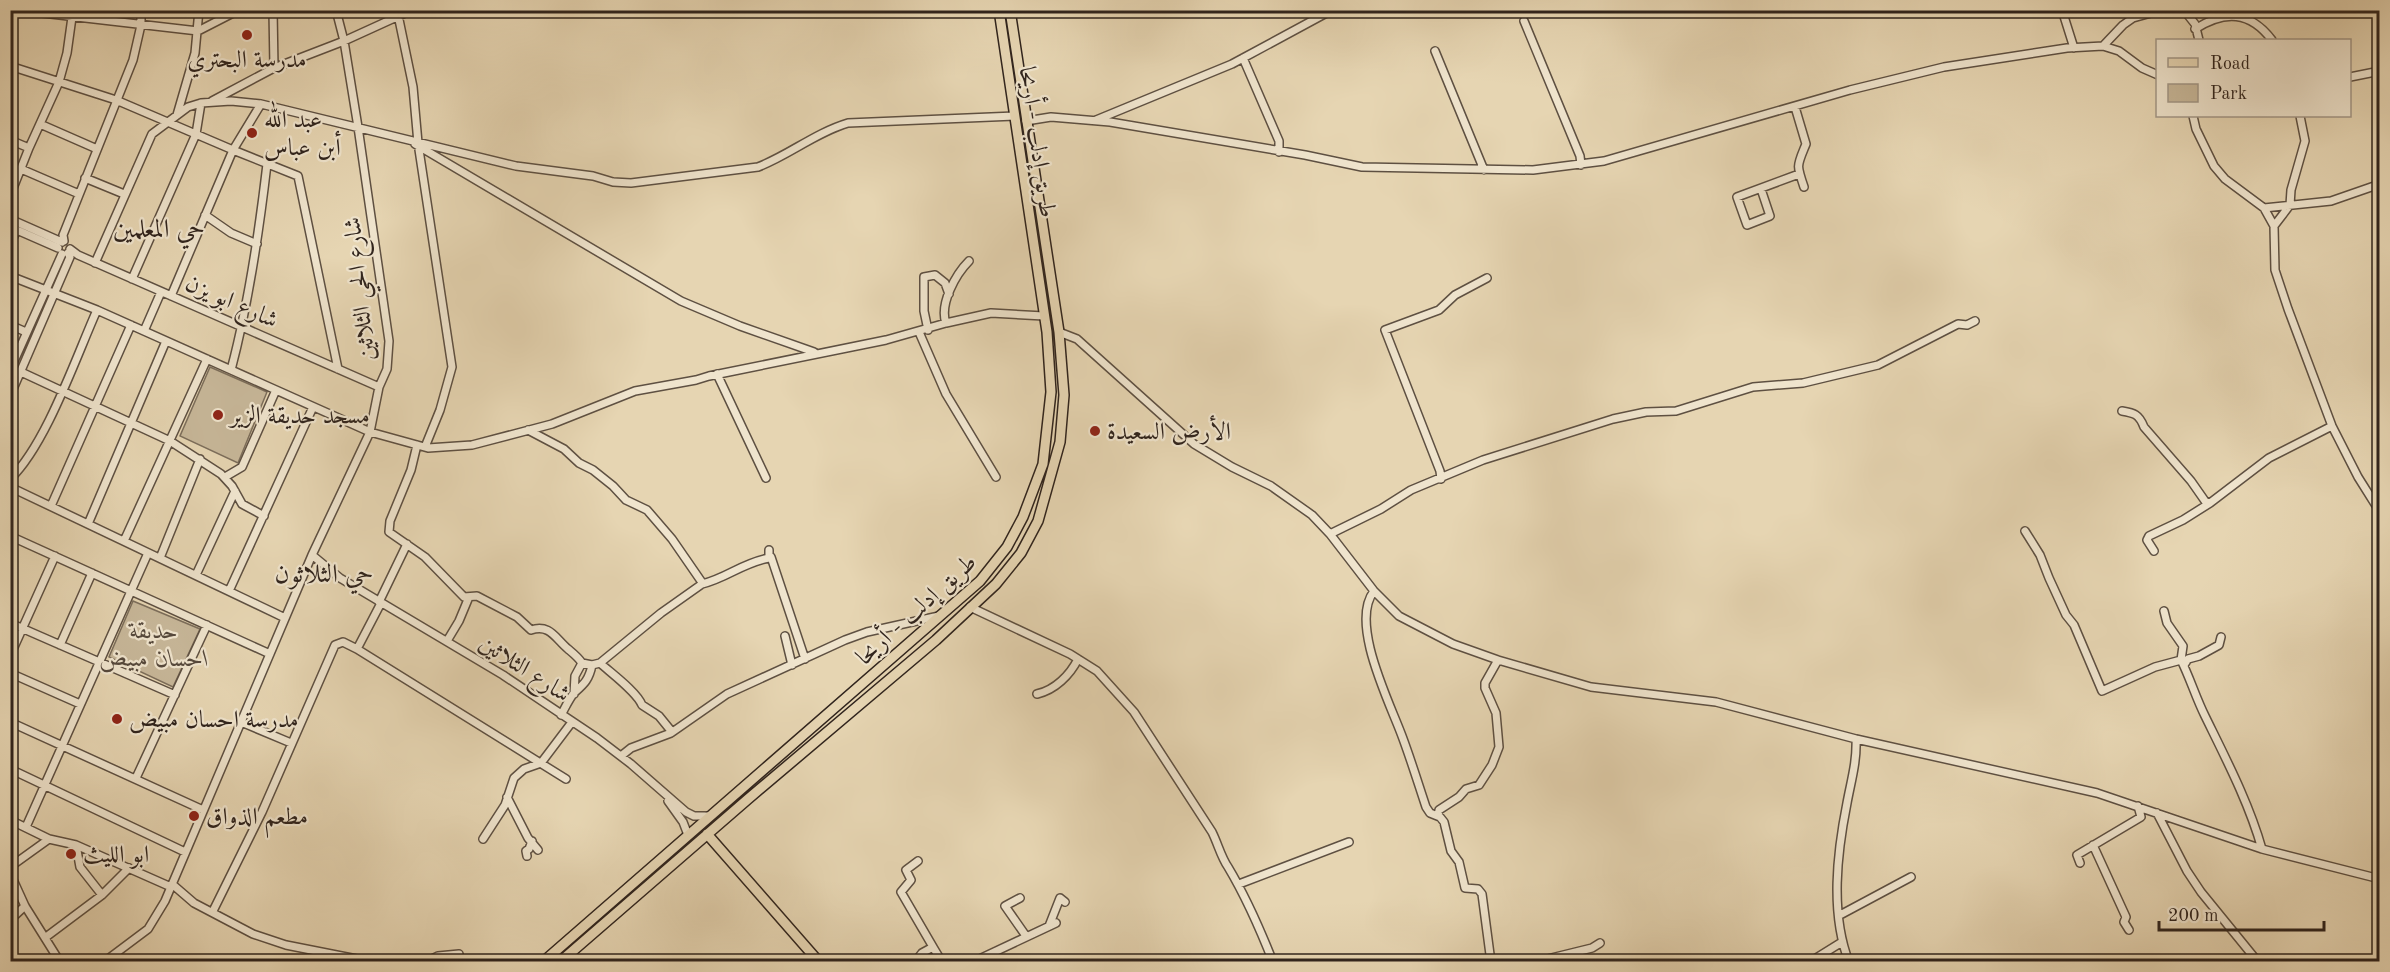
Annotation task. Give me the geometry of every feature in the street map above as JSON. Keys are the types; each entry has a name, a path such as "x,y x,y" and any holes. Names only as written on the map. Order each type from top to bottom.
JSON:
{"main road":[{"name":"طريق إدلب - أريحا","path":"543,962 980,581 1007,548 1023,517 1043,464 1052,392 1044,316 999,10"},
{"name":"طريق إدلب - أريحا","path":"561,962 707,834 936,640 996,584 1022,553 1038,521 1060,442 1064,395 1059,332 1010,10"},
{"path":"1030,221 1041,219"},
{"path":"741,790 748,799"},
{"path":"707,834 819,962"}],"street":[{"path":"16,10 73,13 141,25 198,31 239,10"},
{"path":"11,369 64,248 63,235 133,60 141,25 141,10"},
{"path":"177,115 190,71 198,31 199,10"},
{"path":"273,10 274,68"},
{"name":"شارع الحي الثلاثين","path":"104,962 148,929 165,901 312,555 370,432 379,387 387,369 389,341 358,127 344,41 336,10"},
{"path":"210,103 274,68 344,41 398,14 412,10"},
{"path":"1093,121 1243,58 1332,10"},
{"path":"2062,10 2074,48"},
{"path":"2103,46 2133,18 2162,10"},
{"path":"2184,10 2194,24 2199,39"},
{"path":"10,196 59,82 73,13"},
{"path":"398,14 412,87 452,367 440,410 425,447"},
{"path":"2195,28 2218,18 2247,17 2271,39"},
{"path":"1524,21 1580,156 1581,165"},
{"path":"1026,121 1051,117 1157,129 1204,140 1362,167 1533,170 1604,161 1850,90 1944,67 2074,48 2103,46 2119,51 2142,68 2156,75"},
{"path":"1435,51 1484,170"},
{"path":"1243,58 1279,141 1279,152"},
{"path":"10,66 116,100 298,176 338,369"},
{"path":"2351,77 2379,71"},
{"path":"95,263 152,134 188,107 201,103 231,101 261,104 408,140 681,301 740,326 816,352"},
{"path":"132,279 196,134 201,103"},
{"path":"171,296 233,150 261,104"},
{"path":"1795,106 1806,144 1798,161 1799,174 1804,187"},
{"path":"419,145 516,166 631,183 758,167 835,127 848,123 1015,116"},
{"path":"2193,117 2199,137 2214,166 2225,179 2264,208 2274,226 2274,270 2332,426 2379,512"},
{"path":"2274,226 2290,205 2305,141 2300,117"},
{"path":"40,124 97,149"},
{"path":"10,140 29,148"},
{"path":"231,370 242,327 257,244 267,164"},
{"path":"21,169 79,194"},
{"path":"1761,189 1770,216 1747,225 1737,197 1799,174"},
{"path":"85,178 124,194"},
{"path":"2264,208 2331,201 2379,184"},
{"path":"205,215 231,233 257,244"},
{"path":"10,219 64,248 70,257 10,396"},
{"path":"10,244 14,229 64,248"},
{"name":"شارع ابو يزن","path":"64,248 379,387"},
{"path":"946,323 944,318 953,281 969,261"},
{"path":"927,330 924,310 924,276 935,274 945,283 949,294"},
{"path":"10,276 97,310 370,432 425,447 449,448 472,445 571,418 635,391 696,380 816,352 886,340 991,313 1044,316"},
{"path":"1441,478 1385,330 1439,310 1455,295 1487,278"},
{"path":"144,331 161,292"},
{"path":"10,479 20,470 40,435 97,310"},
{"path":"1330,534 1380,509 1411,490 1483,460 1613,419 1646,412 1676,411 1753,387 1803,383 1878,365 1958,324 1967,325 1975,321"},
{"path":"10,325 26,332"},
{"path":"51,506 131,325"},
{"path":"919,332 946,394 996,477"},
{"path":"1059,332 1077,339 1194,444 1280,492 1312,515 1330,534 1374,591 1399,616 1453,644 1498,660 1591,687 1716,702 1856,739 2097,793 2262,849 2379,879"},
{"path":"88,524 166,341"},
{"path":"124,541 207,359"},
{"path":"21,372 132,421 171,441 225,477 242,504 264,516"},
{"path":"717,374 766,478"},
{"path":"225,477 242,467 276,390"},
{"path":"229,591 313,406"},
{"path":"2122,411 2136,413 2139,416 2144,426 2205,501 2210,503"},
{"path":"2154,551 2147,540 2149,536 2183,520 2210,503 2269,458 2332,426"},
{"path":"528,430 564,449 579,463 593,470 614,486 626,500 647,510 672,539 702,584"},
{"path":"417,445 411,470 390,521 389,532 436,567 464,597 477,596 517,617 531,630 548,629 582,663 592,665 600,663 661,613 702,584 714,581 770,553 805,659"},
{"path":"160,558 200,459"},
{"path":"10,487 285,618"},
{"path":"196,575 235,491"},
{"path":"2025,531 2040,555 2102,691 2155,667 2183,663 2199,656 2219,645 2221,637"},
{"path":"10,536 270,654"},
{"path":"357,649 407,544"},
{"path":"26,827 148,553"},
{"name":"شارع الثلاثين","path":"312,555 340,578 503,675 572,722 621,756 686,812 694,816 710,816"},
{"path":"10,656 55,556"},
{"path":"60,645 92,573"},
{"path":"1374,591 1366,609 1373,663 1402,736 1426,807 1432,815 1438,816"},
{"path":"447,641 469,597"},
{"path":"970,607 1078,659 1096,671 1134,712 1212,832 1222,850 1226,865 1239,884 1273,962"},
{"path":"2164,612 2167,623 2183,646 2183,663 2254,823 2262,849"},
{"path":"621,756 631,748 672,732 727,694 805,659 867,632 940,616"},
{"path":"10,623 176,694"},
{"path":"136,778 207,625"},
{"path":"785,636 792,665"},
{"path":"213,912 262,812 336,645 344,642 357,649 566,779"},
{"path":"1037,694 1052,688 1069,673 1078,659"},
{"path":"1491,962 1482,894 1478,889 1465,888 1459,862 1451,851 1447,829 1438,816 1439,810 1459,797 1466,789 1479,785 1498,753 1498,724 1485,683 1498,660"},
{"path":"574,694 574,676 582,663"},
{"path":"600,663 641,701 642,705 659,716 672,732"},
{"path":"561,715 574,694 590,677 592,665"},
{"path":"10,673 80,704"},
{"path":"10,722 203,810"},
{"path":"241,722 291,743"},
{"path":"483,839 504,805 514,778 524,769 541,763 572,722"},
{"path":"1849,962 1842,942 1838,874 1847,803 1855,770 1856,739"},
{"path":"10,770 185,852"},
{"path":"657,788 675,810 688,835"},
{"path":"507,797 528,838 538,850"},
{"path":"2080,863 2077,855 2142,818 2138,806"},
{"path":"2157,813 2187,871 2201,892 2258,962"},
{"path":"10,820 49,840 76,845 172,885 194,903 268,940 372,962"},
{"path":"10,867 49,840"},
{"path":"526,856 526,851 532,841"},
{"path":"1239,884 1349,842"},
{"path":"76,845 80,867 102,895"},
{"path":"2092,845 2126,917 2124,922 2129,930"},
{"path":"918,861 906,870 911,880 901,892 942,962"},
{"path":"46,937 102,895 129,868"},
{"path":"10,873 25,906 60,962"},
{"path":"1840,915 1911,877"},
{"path":"1020,898 1005,906 1026,936"},
{"path":"973,962 1053,925 1060,898 1065,902"},
{"path":"10,920 25,906"},
{"path":"1811,961 1842,942"},
{"path":"1535,962 1592,948 1600,943"},
{"path":"915,962 922,953 933,947"},
{"path":"426,962 438,956 459,954"},
{"path":"2241,962 2252,955"}],"green space":[{"path":"210,367 267,392 238,463 180,436"},
{"name":"حديقة احسان مبيض","path":"133,601 200,629 173,687 109,657"}],"place":[{"name":"مدرسة البحتري","path":"247,35"},
{"name":"عبد الله أبن عباس","path":"252,133"},
{"name":"مسجد حديقة الزير","path":"218,415"},
{"name":"الأرض السعيدة","path":"1095,431"},
{"name":"مدرسة احسان مبيض","path":"117,719"},
{"name":"مطعم الذواق","path":"194,816"},
{"name":"ابو الليث","path":"71,854"}],"district":[{"name":"حي المعلمين","path":"159,228"},
{"name":"حي الثلاثون","path":"324,573"}]}
